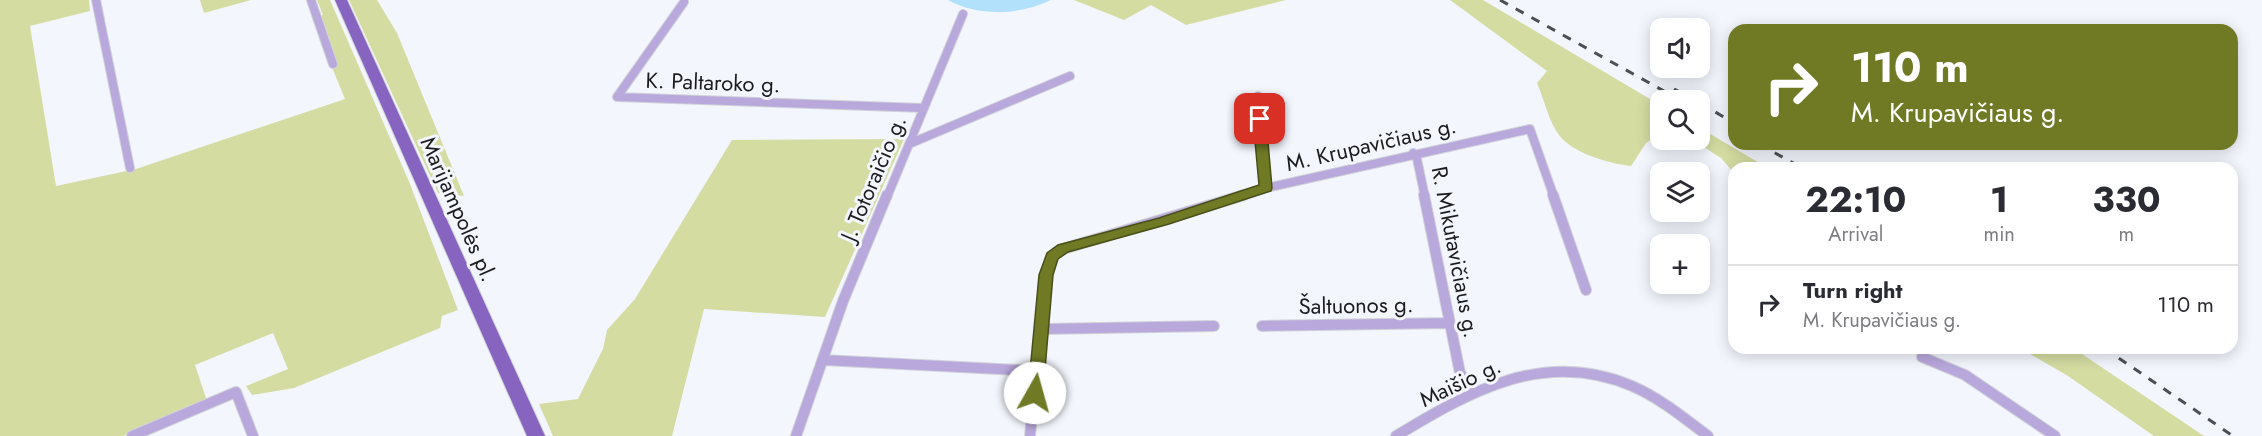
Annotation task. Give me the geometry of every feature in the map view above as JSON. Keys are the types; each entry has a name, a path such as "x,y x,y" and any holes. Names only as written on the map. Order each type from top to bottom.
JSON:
{"main road":[{"name":"Marijampolės pl.","path":"341,0 536,436"}],"street":[{"path":"96,0 130,168"},
{"path":"311,0 333,64"},
{"name":"K. Paltaroko g.","path":"684,2 617,97 923,108"},
{"name":"J. Totoraičio g.","path":"796,436 843,301 963,14"},
{"path":"909,144 1070,76"},
{"path":"1258,96 1266,188"},
{"name":"M. Krupavičiaus g.","path":"1030,436 1043,329 1046,275 1052,256 1063,249 1164,221 1266,188 1413,153 1530,129 1586,290"},
{"name":"R. Mikutavičiaus g.","path":"1413,153 1417,159 1460,373 1473,392"},
{"name":"Šaltuonos g.","path":"1263,326 1450,323"},
{"path":"1043,329 1214,326"},
{"path":"1922,357 1965,375 2055,436"},
{"path":"824,360 1038,371"},
{"name":"Maišio g.","path":"1396,436 1473,392 1498,381 1522,375 1559,374 1618,380 1650,395 1708,436"},
{"path":"132,436 236,392 253,436"}],"green space":[{"path":"0,0 89,0 90,11 30,26 56,186 136,169 345,99 312,19 323,15 317,0 330,0 410,184 458,310 442,316 440,328 294,388 252,395 246,386 288,369 273,333 195,365 207,401 123,436 0,436"},
{"path":"200,0 251,0 204,13"},
{"path":"349,0 377,0 397,33 464,196 438,193"},
{"path":"1074,0 1286,0 1186,25 1151,5 1124,20"},
{"path":"1450,0 1483,0 1650,99 1650,140 1631,166 1602,160 1582,152 1559,135 1549,117 1537,83 1547,71"},
{"path":"1710,134 1728,144 1728,150 1737,150 1758,162 1728,162 1728,166 1709,150"},
{"path":"904,139 825,317 704,309 672,436 553,436 539,404 578,399 603,349 607,330 635,299 732,140"},
{"path":"2030,354 2082,354 2204,436 2154,436 2068,376"}],"water":[{"path":"948,0 1051,0 1026,9 999,12 973,9"}],"railway":[{"path":"1500,0 1662,90"},
{"path":"1710,109 1728,119"},
{"path":"1770,150 1791,162"},
{"path":"2113,354 2233,436"}],"route":[{"path":"1035,393 1043,329 1046,275 1052,256 1063,249 1164,221 1266,188 1260,119"}]}
